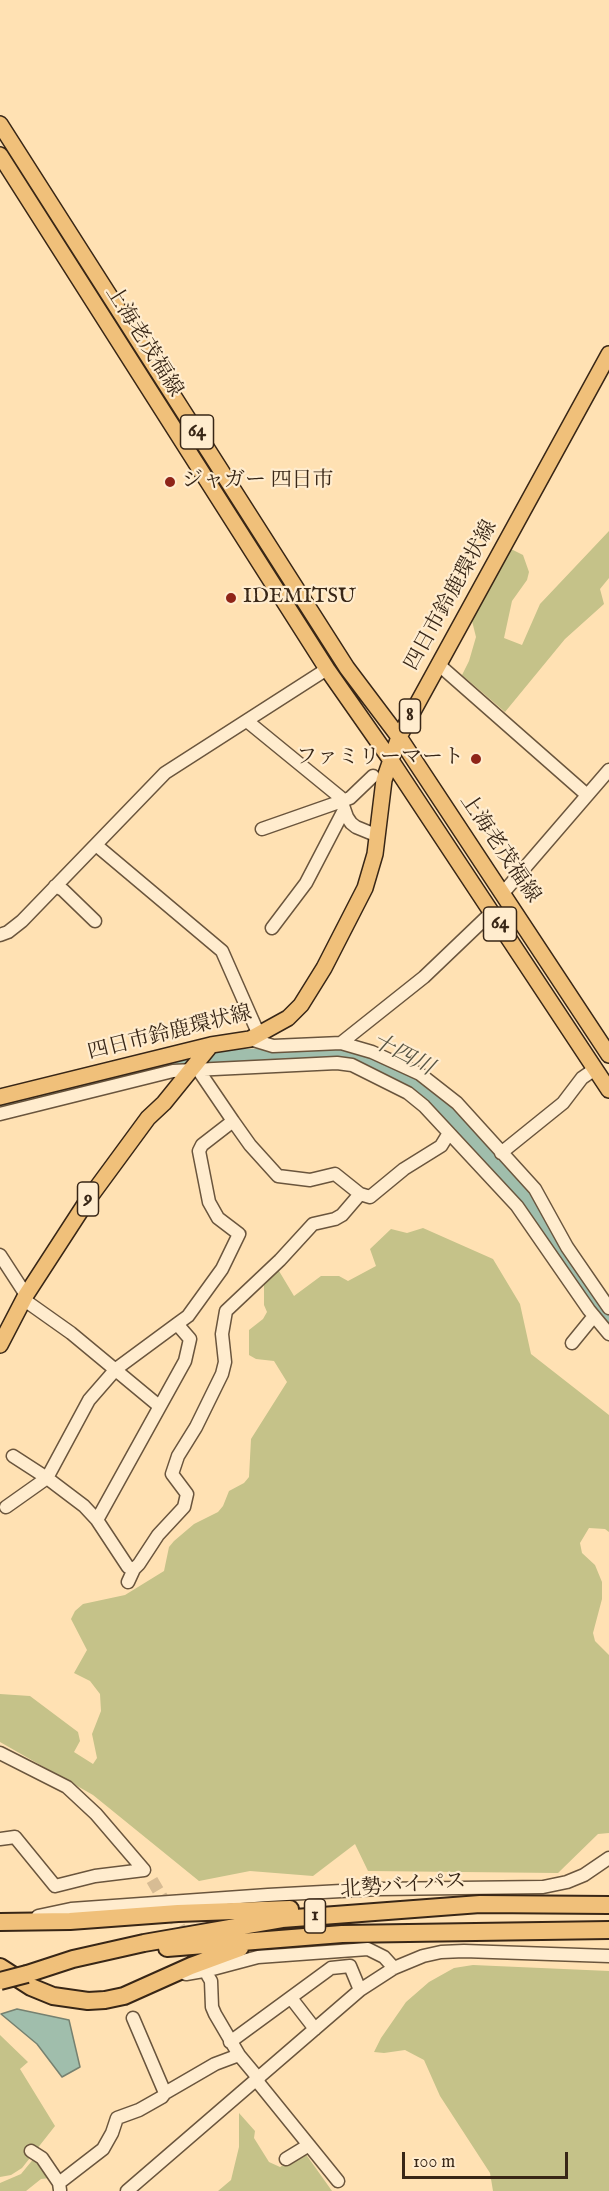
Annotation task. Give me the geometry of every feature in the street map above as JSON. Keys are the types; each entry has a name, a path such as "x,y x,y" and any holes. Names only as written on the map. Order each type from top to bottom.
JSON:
{"highway":[{"name":"北勢バイパス","path":"27,1974 72,1959 144,1943 221,1928 334,1914 480,1904 609,1903"},
{"path":"5,1922 70,1921 178,1912 480,1904"},
{"name":"北勢バイパス","path":"0,1981 85,1960 147,1950 276,1938 418,1932 609,1930"},
{"path":"0,1967 41,1992 88,2001 124,1996 219,1954 276,1938"}],"main road":[{"name":"上海老茂福線","path":"0,124 347,668 399,737 609,1055"},
{"name":"上海老茂福線","path":"0,155 327,669 390,759 609,1090"},
{"name":"四日市鈴鹿環状線","path":"1,1108 110,1080 208,1048 255,1037 288,1018 295,1011 324,968 365,888 375,854 384,780 399,737 609,354"},
{"name":"9","path":"0,1346 24,1297 114,1162 148,1119 195,1069 208,1048"}],"street":[{"path":"438,664 587,795"},
{"path":"0,935 22,921 165,773 327,669"},
{"path":"247,721 340,797 347,817 356,827 378,836"},
{"path":"503,893 609,770"},
{"path":"272,928 300,893 343,806 373,776"},
{"path":"262,829 343,806"},
{"path":"96,845 222,951 255,1037 273,1046 341,1042 388,1058 430,1081 457,1103 535,1189 599,1306 609,1334"},
{"path":"55,886 63,890 95,921"},
{"path":"341,1042 424,977 492,912"},
{"path":"110,1080 195,1069 337,1063 352,1065 408,1093 424,1106 517,1206 599,1306"},
{"path":"195,1069 250,1145 278,1176 310,1180 335,1174 360,1194 370,1197 404,1169 441,1146 449,1133"},
{"path":"501,1153 563,1103 582,1078 595,1069"},
{"path":"6,1507 46,1478 89,1400 116,1369 188,1316 222,1269 239,1234 218,1218 209,1202 199,1151 202,1145 233,1120"},
{"path":"128,1581 158,1535 184,1507 187,1494 172,1474 178,1455 196,1427 222,1374 225,1362 222,1334 226,1311 280,1260 313,1224 342,1215 360,1194"},
{"path":"0,1255 24,1297 116,1369 159,1407"},
{"path":"572,1342 599,1306"},
{"path":"97,1520 185,1361 190,1339 177,1324"},
{"path":"13,1456 84,1506 97,1520 128,1567 134,1569"},
{"path":"0,1753 67,1787 96,1814 148,1875 95,1876 56,1886 15,1837 0,1839"},
{"path":"5,1922 71,1909 256,1896 378,1889 543,1887 567,1882 584,1875 609,1858"},
{"path":"167,1976 209,1970 258,1957 368,1949 384,1957 394,1968"},
{"path":"127,2191 360,1990 394,1968 423,1956 441,1952 609,1956"},
{"path":"230,2042 331,1968 350,1966 360,1990"},
{"path":"208,1976 211,1980 212,2007 230,2042 338,2181"},
{"path":"291,1998 315,2029"},
{"path":"133,2018 165,2092"},
{"path":"32,2151 42,2158 60,2187 103,2149 117,2118 139,2110 162,2097 165,2092 215,2064 239,2055"},
{"path":"286,2159 309,2145"}],"shaded area":[{"path":"609,531 609,578 600,589 604,604 565,639 505,712 462,675 476,637 472,621 507,547 523,555 529,572 527,580 512,601 504,638 522,645 540,604"},
{"path":"423,1228 493,1259 520,1304 531,1354 609,1415 609,1532 605,1529 589,1528 580,1543 582,1553 595,1565 602,1582 602,1599 593,1633 595,1641 609,1655 609,1833 598,1834 558,1873 368,1871 355,1844 313,1876 250,1871 199,1881 93,1795 0,1742 0,1694 30,1696 78,1732 80,1741 74,1752 93,1764 97,1758 92,1734 101,1711 100,1694 90,1681 74,1673 87,1650 71,1619 75,1611 83,1604 125,1595 164,1571 169,1547 174,1541 194,1524 218,1512 229,1491 244,1483 249,1477 251,1439 287,1382 274,1361 256,1359 249,1355 249,1330 263,1319 267,1312 264,1305 264,1280 276,1266 294,1296 321,1276 339,1276 348,1281 376,1266 370,1249 391,1229 407,1233"},
{"path":"473,1965 609,1971 609,2191 493,2191 490,2173 440,2096 424,2060 405,2050 374,2052 406,2002 429,1982 454,1968"},
{"path":"17,2009 69,2020 80,2067 62,2077 37,2044 1,2014"},
{"path":"0,2035 28,2062 20,2069 55,2126 22,2168 11,2175 0,2177"},
{"path":"239,2113 255,2131 254,2138 269,2162 280,2167 305,2153 332,2191 218,2191 231,2180 239,2147"},
{"path":"35,2157 50,2178 41,2179 26,2191 0,2191 0,2183 21,2174"}],"waterway":[{"name":"十四川","path":"0,1106 163,1067 203,1060 349,1056 368,1062 419,1087 518,1190 609,1320"}],"tunnel":[{"path":"152,1880 188,1942"}],"place":[{"name":"ジャガー 四日市","path":"170,482"},
{"name":"IDEMITSU","path":"231,598"},
{"name":"ファミリーマート","path":"476,759"}]}
